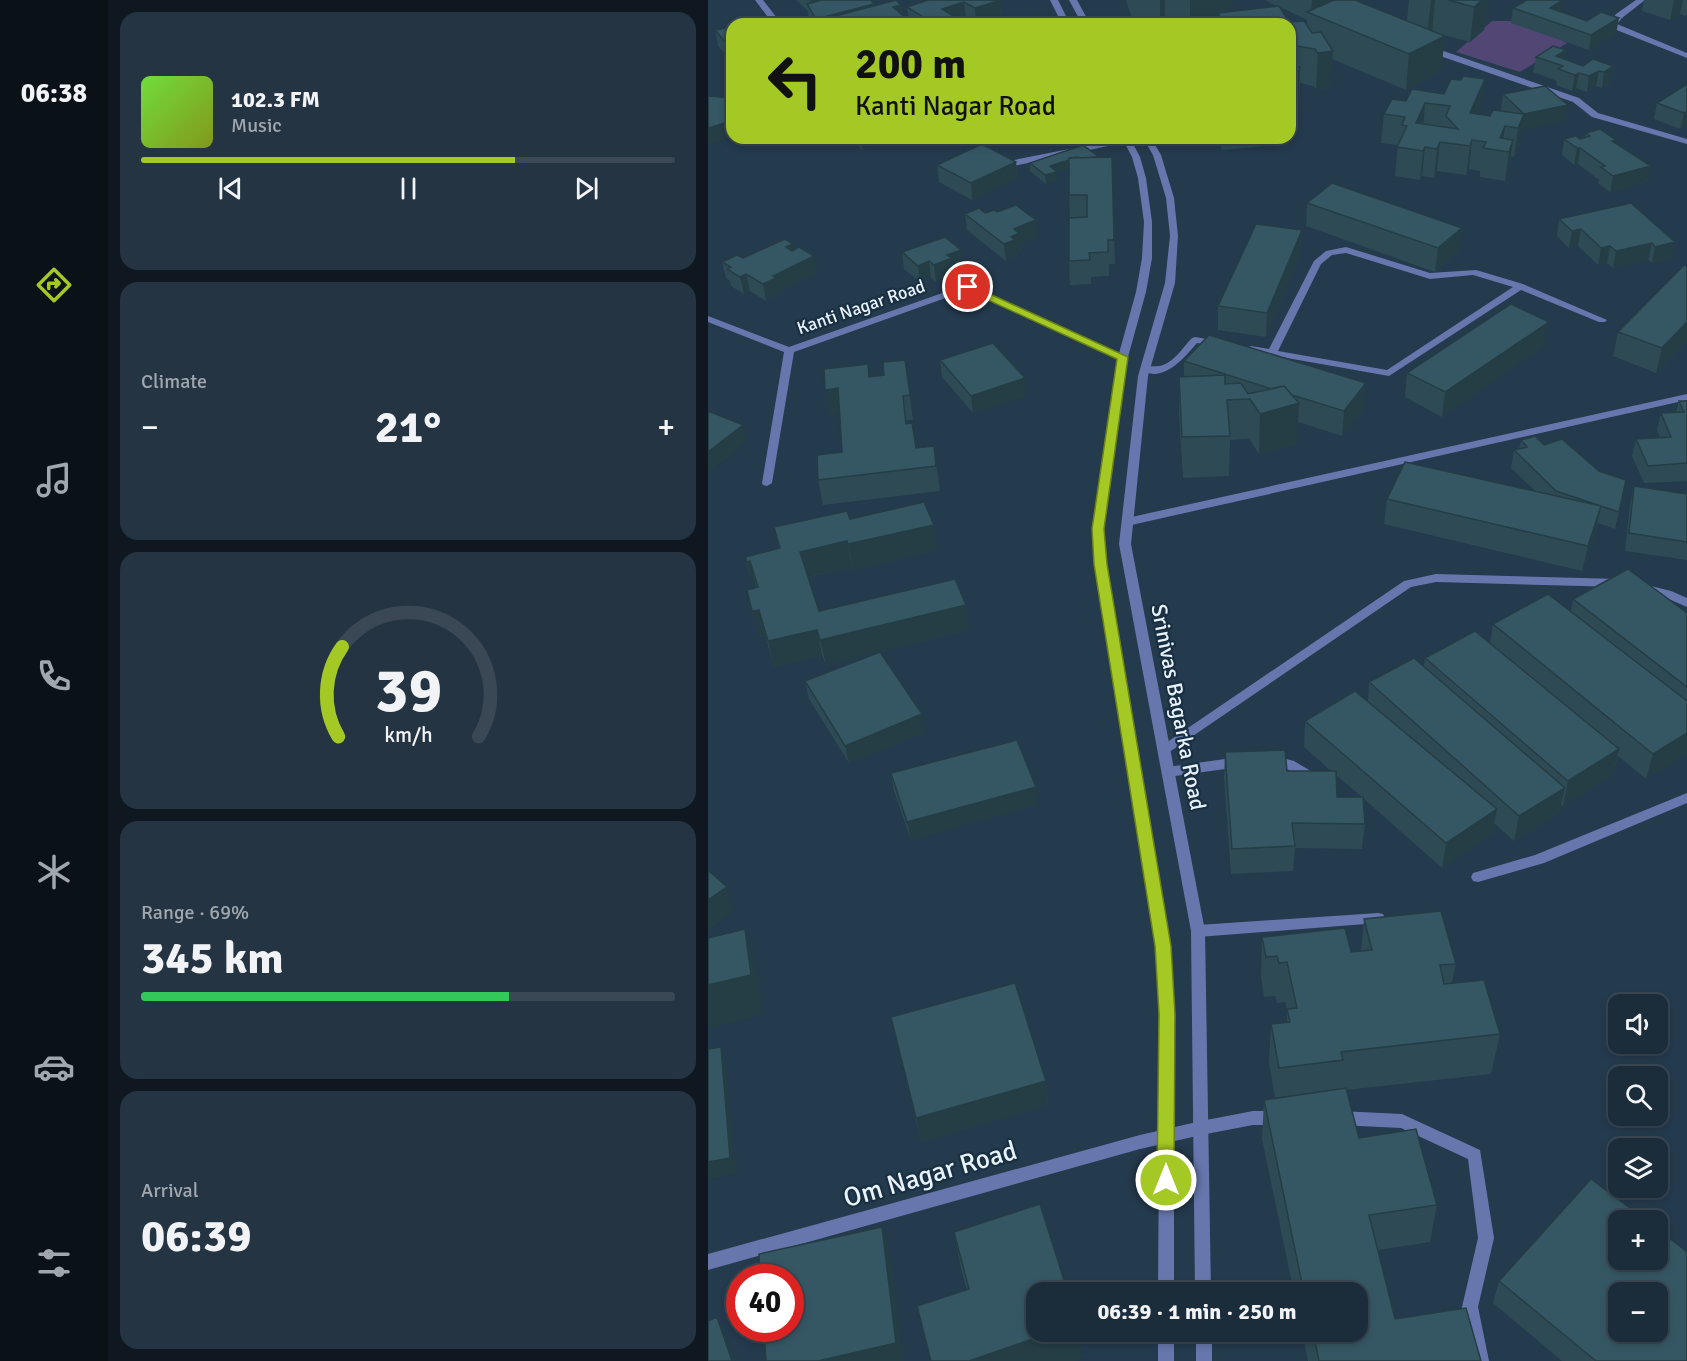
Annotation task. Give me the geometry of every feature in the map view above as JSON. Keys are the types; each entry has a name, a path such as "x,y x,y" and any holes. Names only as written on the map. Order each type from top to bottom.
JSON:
{"street":[{"path":"759,0 773,18"},
{"path":"1054,0 1063,18"},
{"path":"1073,0 1083,18"},
{"path":"1641,0 1619,16 1612,25 1687,56"},
{"path":"1424,47 1576,100 1595,115 1687,142"},
{"path":"1009,164 1103,144"},
{"path":"1130,144 1142,178 1148,222 1147,258 1141,292 1122,357 1098,529 1101,564 1163,946 1167,1014 1166,1282"},
{"name":"Srinivas Bagarka Road","path":"1151,144 1157,155 1170,198 1174,236 1170,283 1145,369 1125,544 1198,931 1203,1282"},
{"path":"1136,157 1157,155"},
{"path":"1272,353 1317,263 1329,253 1346,250 1430,276 1473,272 1520,286 1602,320"},
{"path":"1239,347 1389,373 1520,286"},
{"name":"Kanti Nagar Road","path":"708,319 789,350 968,287 1122,357"},
{"path":"1145,369 1162,371 1169,369 1195,340 1228,345"},
{"path":"767,483 789,350"},
{"path":"1127,522 1687,397"},
{"path":"1164,750 1408,584 1436,578 1620,583 1667,594 1687,603"},
{"path":"1168,772 1264,759 1283,761 1304,771 1323,785"},
{"path":"1478,877 1539,859 1687,798"},
{"path":"1198,931 1385,918"},
{"name":"Om Nagar Road","path":"708,1262 1166,1135 1253,1118 1288,1118"},
{"path":"1323,1118 1402,1121 1475,1155 1486,1238 1470,1307 1481,1361"},
{"path":"1166,1342 1166,1361"},
{"path":"1204,1342 1204,1361"}],"shaded area":[{"path":"1492,21 1522,21 1567,43 1520,72 1456,52"}],"building":[{"path":"822,0 871,0 874,4 815,18 807,4"},
{"path":"896,0 901,5 893,7 906,18 828,18"},
{"path":"928,0 1001,0 975,8 964,2 942,9 956,18 924,18 907,7"},
{"path":"1334,0 1355,0 1445,36 1409,54 1307,12"},
{"path":"1448,0 1482,0 1474,7"},
{"path":"1527,0 1563,0 1550,8 1587,21 1601,12 1619,18 1591,35 1513,8"},
{"path":"1279,6 1286,18 1221,18 1218,13"},
{"path":"1039,15 1040,18 1015,18"},
{"path":"1304,21 1312,33 1321,32 1333,51 1318,53 1315,49 1296,46 1296,22"},
{"path":"726,28 726,43 715,30"},
{"path":"1553,46 1566,50 1556,56 1583,66 1593,59 1613,66 1604,72 1599,71 1589,76 1579,73 1575,75 1558,69 1563,66 1536,57"},
{"path":"1296,67 1300,67 1296,81"},
{"path":"1463,76 1485,79 1470,113 1490,116 1493,110 1524,114 1518,128 1505,126 1500,138 1513,140 1509,152 1483,148 1486,142 1472,140 1470,146 1440,142 1437,149 1425,147 1423,151 1397,147 1407,126 1402,125 1405,117 1384,114 1392,99 1406,101 1412,89 1444,94 1451,79 1461,80","holes":["1425,103 1450,106 1446,116 1458,129 1416,123"]},
{"path":"1687,84 1687,111 1684,113 1657,103"},
{"path":"1545,86 1568,105 1524,114 1503,94"},
{"path":"708,96 726,98 726,123 708,128"},
{"path":"1600,129 1616,140 1612,141 1651,166 1613,176 1601,167 1605,166 1564,139 1576,136 1580,139 1590,136 1586,133"},
{"path":"982,144 1016,162 971,183 937,165"},
{"path":"1083,145 1099,157 1069,158 1069,160 1050,166 1057,172 1045,175 1030,163"},
{"path":"1112,157 1114,240 1108,240 1108,252 1089,253 1090,260 1069,261 1069,218 1087,217 1087,195 1069,195 1069,158"},
{"path":"1332,183 1462,228 1438,248 1307,203"},
{"path":"1631,203 1675,242 1655,247 1652,243 1616,251 1610,246 1601,248 1581,229 1572,231 1559,219"},
{"path":"1016,205 1036,220 1014,229 1019,233 1011,237 1015,240 1004,244 965,214 979,208 985,213 994,210 997,212"},
{"path":"1256,224 1302,230 1267,313 1218,306"},
{"path":"945,237 961,250 947,255 952,258 934,265 929,261 918,266 902,252"},
{"path":"785,239 793,244 786,247 792,251 799,247 814,256 773,276 776,278 763,284 746,274 740,277 727,269 731,267 722,262 737,255 743,258"},
{"path":"1684,265 1687,266 1687,322 1662,348 1618,332"},
{"path":"1511,304 1549,322 1445,392 1407,373"},
{"path":"1209,335 1366,383 1344,411 1292,395 1284,386 1272,389 1184,361"},
{"path":"993,343 1025,378 971,396 940,360"},
{"path":"905,360 910,395 903,396 906,424 912,423 916,448 934,446 936,466 818,480 817,455 842,452 838,388 825,390 824,369 868,364 869,377 884,375 883,362"},
{"path":"1225,375 1225,384 1241,383 1248,394 1284,386 1299,403 1260,414 1250,399 1227,400 1230,436 1182,437 1179,377"},
{"path":"1679,401 1687,401 1687,463 1648,466 1636,439 1671,437 1661,413 1684,412"},
{"path":"708,411 743,425 708,452"},
{"path":"1535,436 1544,445 1562,439 1599,471 1626,480 1619,512 1556,491 1514,450 1527,447 1521,440"},
{"path":"1405,462 1601,506 1588,546 1387,499"},
{"path":"1634,486 1687,494 1687,542 1629,533"},
{"path":"924,502 934,525 800,552 819,611 955,579 966,605 820,640 817,630 768,641 759,610 752,611 747,590 758,587 750,561 747,562 745,557 780,548 774,527 847,511 850,519"},
{"path":"1628,569 1687,613 1687,687 1573,599"},
{"path":"1548,594 1687,701 1687,733 1653,754 1493,624"},
{"path":"1475,631 1619,749 1568,781 1425,658"},
{"path":"880,652 922,714 845,746 805,681"},
{"path":"1414,658 1565,788 1519,816 1369,682"},
{"path":"1355,691 1497,809 1446,843 1305,721"},
{"path":"1017,740 1036,787 907,822 891,773"},
{"path":"1285,750 1287,771 1336,771 1337,797 1363,797 1365,824 1292,823 1295,846 1232,849 1225,752"},
{"path":"708,870 727,887 708,900"},
{"path":"1441,911 1456,964 1440,965 1444,984 1484,980 1500,1034 1341,1052 1343,1060 1279,1068 1271,1024 1290,1022 1287,1009 1297,1008 1287,962 1279,963 1277,956 1266,957 1262,937 1345,928 1351,952 1372,950 1364,919"},
{"path":"745,929 751,975 708,985 708,938"},
{"path":"1015,983 1046,1081 916,1118 891,1017"},
{"path":"721,1047 730,1158 708,1162 708,1049"},
{"path":"1346,1088 1359,1138 1416,1129 1437,1205 1369,1215 1395,1319 1466,1308 1481,1361 1319,1361 1315,1342 1368,1342 1368,1282 1302,1282 1264,1100"},
{"path":"1591,1179 1608,1192 1608,1198 1616,1198 1632,1210 1608,1210 1608,1270 1668,1270 1668,1237 1687,1252 1687,1361 1596,1361 1499,1281"},
{"path":"1040,1204 1065,1282 1026,1282 1026,1341 969,1361 931,1361 917,1306 969,1289 954,1232"},
{"path":"882,1227 896,1343 818,1361 766,1361 765,1342 804,1342 804,1264 759,1264 759,1254"},
{"path":"717,1317 732,1361 708,1361 708,1321"}],"route":[{"path":"968,287 1122,357 1098,529 1101,564 1163,946 1167,1014 1166,1180"}]}
